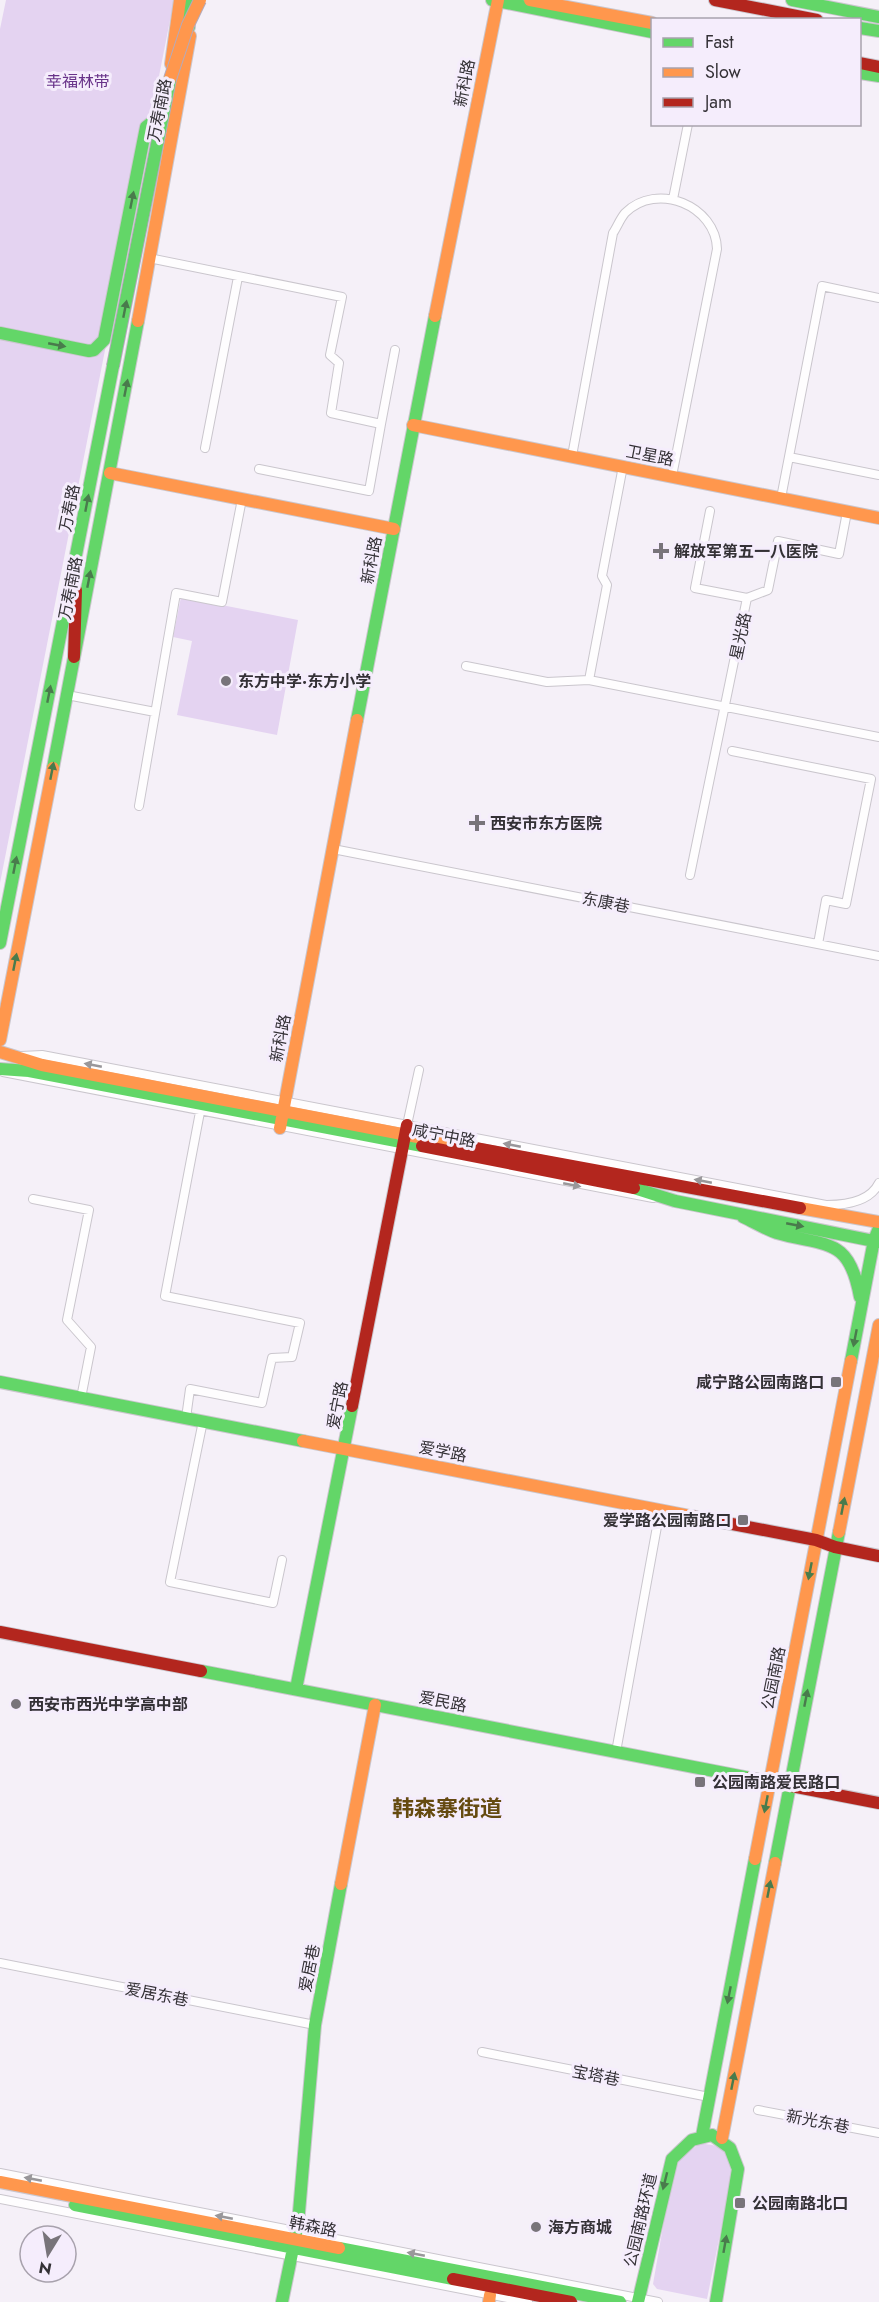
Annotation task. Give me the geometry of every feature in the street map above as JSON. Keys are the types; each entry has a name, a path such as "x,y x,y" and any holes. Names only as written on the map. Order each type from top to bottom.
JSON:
{"main road":[{"path":"170,79 180,0"},
{"path":"189,0 186,14 191,34"},
{"path":"170,79 199,0"},
{"name":"万寿南路","path":"0,1040 110,473 172,127 199,0"},
{"path":"496,0 651,32"},
{"name":"新科路","path":"282,1115 496,0"},
{"path":"530,0 651,23"},
{"path":"715,0 807,18"},
{"path":"799,1 879,17"},
{"path":"861,28 879,31"},
{"path":"861,63 879,67"},
{"path":"861,72 879,76"},
{"name":"万寿路","path":"0,943 170,79"},
{"path":"0,333 89,351 94,350 104,340 146,127 151,123 172,127"},
{"name":"卫星路","path":"414,425 879,518"},
{"path":"110,473 393,529"},
{"path":"74,657 77,552"},
{"name":"咸宁中路","path":"0,1052 42,1065 629,1186 675,1202 877,1237"},
{"name":"咸宁中路","path":"0,1070 29,1071 282,1115"},
{"name":"咸宁中路","path":"404,1139 879,1222"},
{"name":"爱宁路","path":"296,1689 345,1449 404,1139"},
{"path":"733,1213 770,1230 828,1243 841,1249 854,1271 860,1311"},
{"name":"公园南路","path":"702,2136 860,1311 877,1237"},
{"path":"722,2139 788,1786 879,1325"},
{"name":"爱学路","path":"0,1383 816,1540 835,1547 879,1556"},
{"name":"爱民路","path":"0,1632 879,1803"},
{"name":"爱居巷","path":"282,2302 294,2243 315,2025 375,1705"},
{"path":"702,2136 712,2135 730,2145 736,2156 738,2169 716,2302"},
{"name":"公园南路环道","path":"638,2300 672,2159 692,2140 702,2136"},
{"name":"韩森路","path":"0,2182 571,2302"},
{"name":"韩森路","path":"0,2191 620,2302"}],"street":[{"path":"673,199 688,126"},
{"path":"572,456 612,233 626,213 651,201 673,199 686,203 704,216 717,237 717,249 672,476"},
{"path":"149,258 342,297 330,355 339,363 331,413 381,424"},
{"path":"205,448 238,277"},
{"path":"781,498 822,286 879,298"},
{"path":"259,469 369,491 395,350"},
{"path":"789,457 879,475"},
{"path":"589,680 607,585 602,576 623,466"},
{"path":"139,806 176,593 222,602 242,499"},
{"path":"710,511 694,588 747,598"},
{"name":"星光路","path":"690,875 747,598 768,590 778,541 839,554 847,512"},
{"path":"466,666 547,682 589,680 879,737"},
{"path":"67,695 155,712"},
{"path":"732,751 871,779 846,904 826,900 818,944"},
{"name":"东康巷","path":"333,849 879,956"},
{"path":"0,1070 11,1076 200,1112 282,1115 404,1139 826,1205 855,1202 870,1194 879,1183"},
{"path":"404,1139 419,1070"},
{"path":"186,1418 190,1389 262,1403 272,1358 292,1357 300,1323 165,1296 200,1112"},
{"path":"33,1198 88,1210 67,1320 91,1347 81,1398"},
{"path":"826,1205 841,1215"},
{"path":"203,1422 170,1582 273,1603 282,1560"},
{"path":"616,1752 660,1510"},
{"name":"爱居东巷","path":"0,1963 315,2025"},
{"name":"宝塔巷","path":"482,2052 710,2097"},
{"name":"新光东巷","path":"758,2110 879,2133"},
{"path":"0,2173 294,2243 490,2298 528,2302"},
{"path":"0,2199 294,2243 658,2302"}],"green space":[{"name":"幸福林带","path":"6,0 174,0 0,883 0,29"},
{"path":"181,597 298,620 277,735 177,715 192,641 173,637"},
{"path":"699,2144 722,2149 733,2170 707,2299 657,2289 653,2284 673,2169 678,2160"}],"traffic: fast":[{"path":"189,0 186,14 189,27"},
{"path":"492,0 651,32"},
{"path":"792,0 879,17"},
{"path":"861,28 879,31"},
{"path":"861,73 879,76"},
{"path":"113,366 170,79"},
{"path":"0,333 89,351 94,350 104,340 146,127 151,123 169,126"},
{"path":"357,720 435,316"},
{"path":"53,768 138,321"},
{"path":"0,943 113,366"},
{"path":"0,1069 29,1071 422,1146"},
{"path":"634,1188 675,1201 879,1242"},
{"path":"743,1217 777,1233 833,1247 849,1263 860,1297"},
{"path":"851,1361 874,1240 879,1228"},
{"path":"0,1382 303,1441"},
{"path":"296,1689 352,1406"},
{"path":"775,1863 839,1532"},
{"path":"201,1671 750,1778"},
{"path":"702,2136 755,1859"},
{"path":"282,2302 298,2224 315,2025 341,1884"},
{"path":"638,2302 672,2159 692,2140 712,2135 730,2148 738,2169 716,2302"},
{"path":"75,2205 453,2279"},
{"path":"339,2248 620,2302"}],"traffic: slow":[{"path":"171,64 180,0"},
{"path":"170,79 188,25 200,0"},
{"path":"435,316 498,0"},
{"path":"530,0 651,23"},
{"path":"138,321 190,36"},
{"path":"413,425 879,518"},
{"path":"110,473 394,529"},
{"path":"280,1128 357,720"},
{"path":"0,1040 53,768"},
{"path":"0,1052 42,1065 454,1144"},
{"path":"800,1208 879,1222"},
{"path":"839,1532 879,1325"},
{"path":"755,1859 851,1361"},
{"path":"303,1441 690,1516"},
{"path":"341,1884 375,1705"},
{"path":"722,2138 775,1863"},
{"path":"0,2182 339,2248"},
{"path":"489,2302 490,2295"}],"traffic: jam":[{"path":"715,0 807,18"},
{"path":"861,63 879,67"},
{"path":"74,657 76,590"},
{"path":"352,1406 407,1125"},
{"path":"454,1144 800,1208"},
{"path":"422,1146 634,1188"},
{"path":"690,1516 816,1540 835,1547 879,1556"},
{"path":"0,1632 201,1671"},
{"path":"750,1778 879,1803"},
{"path":"453,2279 571,2302"}],"place":[{"name":"解放军第五一八医院","path":"661,551"},
{"name":"东方中学·东方小学","path":"226,681"},
{"name":"西安市东方医院","path":"477,823"},
{"name":"咸宁路公园南路口","path":"836,1382"},
{"name":"爱学路公园南路口","path":"743,1520"},
{"name":"西安市西光中学高中部","path":"16,1704"},
{"name":"公园南路爱民路口","path":"700,1782"},
{"name":"公园南路北口","path":"740,2203"},
{"name":"海方商城","path":"536,2227"}],"district":[{"name":"韩森寨街道","path":"447,1808"}]}
